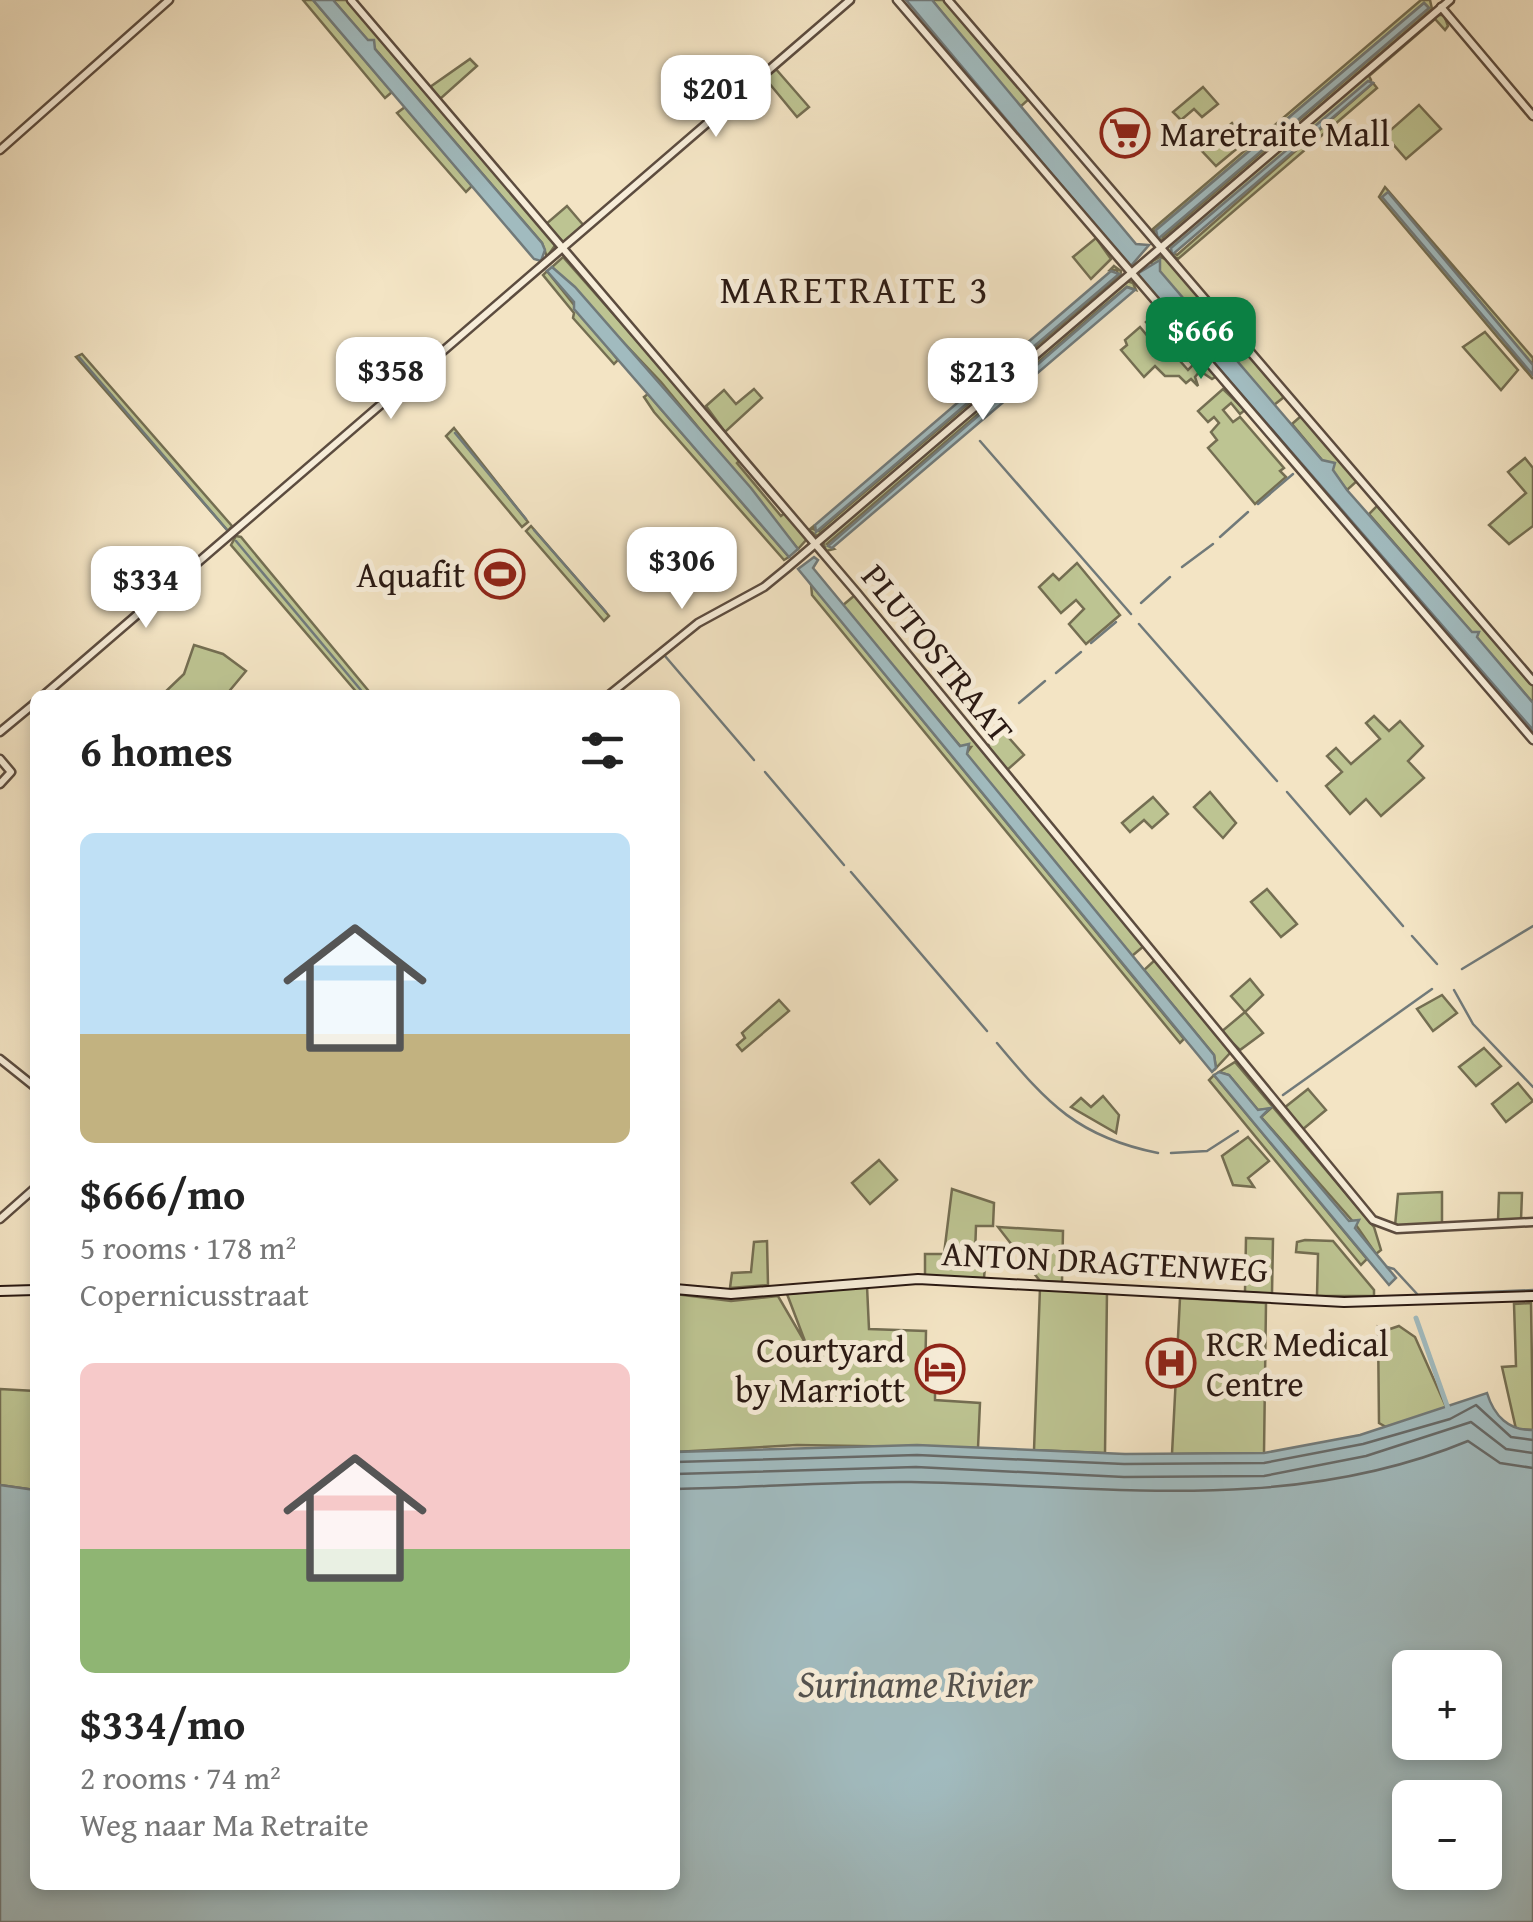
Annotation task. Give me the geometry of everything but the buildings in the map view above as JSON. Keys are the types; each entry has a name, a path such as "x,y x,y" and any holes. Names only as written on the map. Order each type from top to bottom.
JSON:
{"main road":[{"name":"ANTON DRAGTENWEG","path":"680,1289 731,1294 918,1279 1344,1302 1533,1296"},
{"path":"0,1291 30,1290"}],"street":[{"path":"0,150 169,0"},
{"name":"PLUTOSTRAAT","path":"350,0 812,546 1373,1220 1397,1228 1533,1222"},
{"path":"50,690 850,0"},
{"path":"897,0 1533,740"},
{"path":"948,0 1533,680"},
{"path":"615,690 698,623 764,587 1450,0"},
{"path":"1441,8 1533,116"},
{"path":"0,732 30,706"},
{"path":"0,759 11,772 0,784"},
{"path":"0,1058 30,1083"},
{"path":"0,1219 30,1192"}],"green space":[{"path":"303,0 313,0 392,92 385,98"},
{"path":"333,0 348,0 556,244 547,257 542,243"},
{"path":"932,0 945,0 1029,99 1019,108"},
{"path":"1421,0 1430,0 1432,9 1165,239 1157,240 1153,229","holes":["1424,3 1429,8 1163,237 1156,230"]},
{"path":"1436,15 1444,15 1448,26 1445,30 1435,19 1369,76 1371,80 1170,251 1177,255 1373,83 1377,88 1178,259 1166,252 1169,245"},
{"path":"470,59 477,66 440,99 430,87"},
{"path":"775,68 809,107 797,117 764,77"},
{"path":"1203,87 1218,104 1202,117 1194,109 1181,120 1173,112"},
{"path":"1419,105 1441,129 1406,159 1385,135"},
{"path":"405,107 472,186 466,192 397,113"},
{"path":"1232,123 1246,141 1216,166 1201,150"},
{"path":"1385,187 1533,358 1533,365 1441,255 1533,379 1379,197"},
{"path":"567,206 585,227 565,244 546,224"},
{"path":"1096,238 1111,259 1091,279 1073,257"},
{"path":"563,257 741,459 737,463 781,516 786,512 807,539 798,549 661,382 552,267"},
{"path":"1160,257 1166,259 1284,397 1274,405 1151,262"},
{"path":"1114,266 1121,271 1120,278 851,509 817,536 809,530 815,525 813,529 819,531 1118,276 1117,270 1110,270"},
{"path":"547,271 618,360 614,364 573,318 574,313 543,275"},
{"path":"1135,276 1533,730 1533,736"},
{"path":"1127,281 1136,290 1127,287 1100,309 827,544 834,549 826,551 823,542"},
{"path":"1159,310 1217,376 1212,379 1200,371 1195,377 1198,386 1191,379 1186,383 1179,376 1165,376 1155,366 1144,377 1121,350 1127,345 1125,340 1140,327 1159,350 1172,352 1188,370 1193,365 1175,344 1165,343 1146,322"},
{"path":"1485,332 1518,370 1501,390 1463,347"},
{"path":"82,354 232,526 228,531 76,357"},
{"path":"754,389 762,398 725,432 706,406 724,390 736,404"},
{"path":"1223,389 1245,410 1240,414 1231,403 1223,410 1233,422 1240,417 1284,468 1280,471 1286,477 1255,504 1208,448 1217,440 1211,432 1219,423 1214,417 1208,422 1198,411"},
{"path":"648,394 789,557 784,560 654,412 644,397"},
{"path":"1301,416 1357,481 1347,490 1292,424"},
{"path":"454,428 528,522 522,527 446,436"},
{"path":"1525,458 1533,468 1533,526 1509,544 1489,525 1526,493 1508,472"},
{"path":"1377,506 1533,685 1533,703 1369,514"},
{"path":"531,526 609,616 604,621 526,531"},
{"path":"236,536 241,537 368,690 355,690 231,545"},
{"path":"1077,563 1120,615 1086,644 1069,624 1084,609 1076,600 1061,613 1039,587 1053,574 1059,580"},
{"path":"811,584 1184,1039 1180,1043 812,595"},
{"path":"855,595 1145,945 1132,956 966,754 971,747 961,747 842,606"},
{"path":"194,645 223,654 246,671 230,690 167,690 184,674"},
{"path":"1374,716 1389,731 1400,721 1423,746 1408,761 1424,778 1381,816 1366,799 1350,814 1326,786 1342,772 1327,756 1336,748 1351,764 1380,739 1366,723"},
{"path":"1002,730 1024,755 1006,771 987,747"},
{"path":"1210,792 1236,823 1223,838 1194,807"},
{"path":"1153,797 1168,814 1152,828 1144,820 1130,832 1122,823"},
{"path":"1267,889 1297,924 1281,937 1251,902"},
{"path":"1156,959 1231,1052 1216,1068 1214,1055 1144,970"},
{"path":"1250,979 1263,995 1245,1012 1231,996"},
{"path":"1442,995 1457,1013 1433,1031 1417,1009"},
{"path":"779,1000 789,1011 742,1051 737,1045 745,1038 742,1033"},
{"path":"1245,1012 1263,1033 1240,1050 1221,1032"},
{"path":"1484,1048 1501,1066 1476,1086 1459,1067"},
{"path":"1235,1062 1374,1227 1381,1250 1376,1254 1356,1225 1261,1117 1270,1109 1258,1110 1229,1075 1219,1072"},
{"path":"1214,1075 1367,1259 1361,1265 1209,1080"},
{"path":"1518,1083 1533,1101 1506,1122 1492,1104"},
{"path":"1308,1089 1326,1110 1302,1130 1284,1108"},
{"path":"1103,1096 1119,1115 1116,1133 1071,1107 1081,1098 1091,1107"},
{"path":"1248,1137 1269,1161 1248,1178 1254,1187 1233,1185 1222,1156"},
{"path":"879,1160 897,1180 870,1204 852,1183"},
{"path":"952,1189 994,1203 993,1226 976,1226 975,1254 986,1255 984,1278 925,1278 925,1254 944,1254"},
{"path":"1442,1192 1442,1223 1395,1226 1398,1194"},
{"path":"1499,1193 1522,1193 1521,1220 1498,1221"},
{"path":"998,1227 1063,1231 1062,1282 1040,1281"},
{"path":"1246,1238 1273,1239 1272,1294 1245,1292"},
{"path":"767,1241 768,1285 730,1288 732,1273 751,1272 754,1242"},
{"path":"1333,1241 1374,1290 1374,1296 1317,1296 1318,1254 1296,1252 1297,1242"},
{"path":"867,1286 869,1329 926,1331 925,1382 935,1383 935,1400 980,1403 978,1448 797,1445 680,1452 680,1295 731,1301 778,1296 806,1344 787,1294"},
{"path":"1040,1288 1107,1291 1105,1453 1034,1450"},
{"path":"1180,1298 1266,1303 1264,1453 1172,1454"},
{"path":"1531,1303 1533,1430 1516,1429 1502,1367 1516,1366 1514,1304"},
{"path":"1399,1326 1415,1337 1447,1409 1386,1427 1379,1423 1378,1327 1384,1331"},
{"path":"0,1389 30,1391 30,1489 0,1485"}],"water":[{"path":"313,0 333,0 368,40 374,40 375,49 542,243 545,250 541,261 534,259"},
{"path":"906,0 932,0 1136,244 1149,245 1130,267"},
{"path":"1424,3 1429,8 1158,239 1156,230"},
{"path":"1368,81 1373,83 1172,255 1171,248"},
{"path":"1388,192 1533,365 1533,375 1382,197"},
{"path":"1160,260 1160,271 1322,460 1335,463 1333,470 1347,490 1472,632 1479,632 1477,637 1533,703 1533,730 1137,274"},
{"path":"552,267 575,287 751,488 798,549 789,557 574,309 574,302 547,271"},
{"path":"1111,271 1119,274 816,532 815,525"},
{"path":"1127,287 1135,290 832,548 828,546"},
{"path":"814,557 818,560 813,568 960,746 969,744 967,754 1214,1055 1216,1068 1212,1072 798,569"},
{"path":"1214,1075 1229,1075 1258,1110 1270,1108 1261,1117 1349,1221 1359,1220 1355,1228 1396,1278 1389,1285"},
{"name":"Suriname Rivier","path":"1487,1393 1504,1420 1517,1428 1533,1430 1533,1922 0,1922 0,1485 30,1489 30,1890 680,1890 680,1452 917,1445 1125,1454 1264,1453 1360,1435"}],"waterway":[{"path":"79,357 228,531"},
{"path":"455,433 526,519"},
{"path":"980,441 1131,614"},
{"path":"1258,504 1293,474"},
{"path":"1220,537 1248,512"},
{"path":"534,530 606,612"},
{"path":"236,541 361,690"},
{"path":"1182,567 1213,544"},
{"path":"1141,603 1170,577"},
{"path":"1091,643 1116,622"},
{"path":"1139,624 1277,781"},
{"path":"1056,673 1081,652"},
{"path":"665,656 754,760"},
{"path":"1019,703 1045,681"},
{"path":"765,772 844,865"},
{"path":"1287,792 1403,926"},
{"path":"851,872 987,1031"},
{"path":"1462,969 1533,926"},
{"path":"1412,936 1437,964"},
{"path":"1283,1095 1432,989"},
{"path":"1454,990 1473,1024 1533,1087"},
{"path":"997,1043 1032,1084 1067,1115 1106,1138 1158,1153"},
{"path":"1171,1153 1207,1151 1238,1131"},
{"path":"1387,1267 1394,1269 1418,1295 1533,1290"},
{"path":"1416,1318 1450,1414"}],"place":[{"name":"Maretraite Mall","path":"1125,133"},
{"name":"Aquafit","path":"500,574"},
{"name":"RCR Medical Centre","path":"1171,1363"},
{"name":"Courtyard by Marriott","path":"940,1369"}],"district":[{"name":"MARETRAITE 3","path":"855,289"}]}
